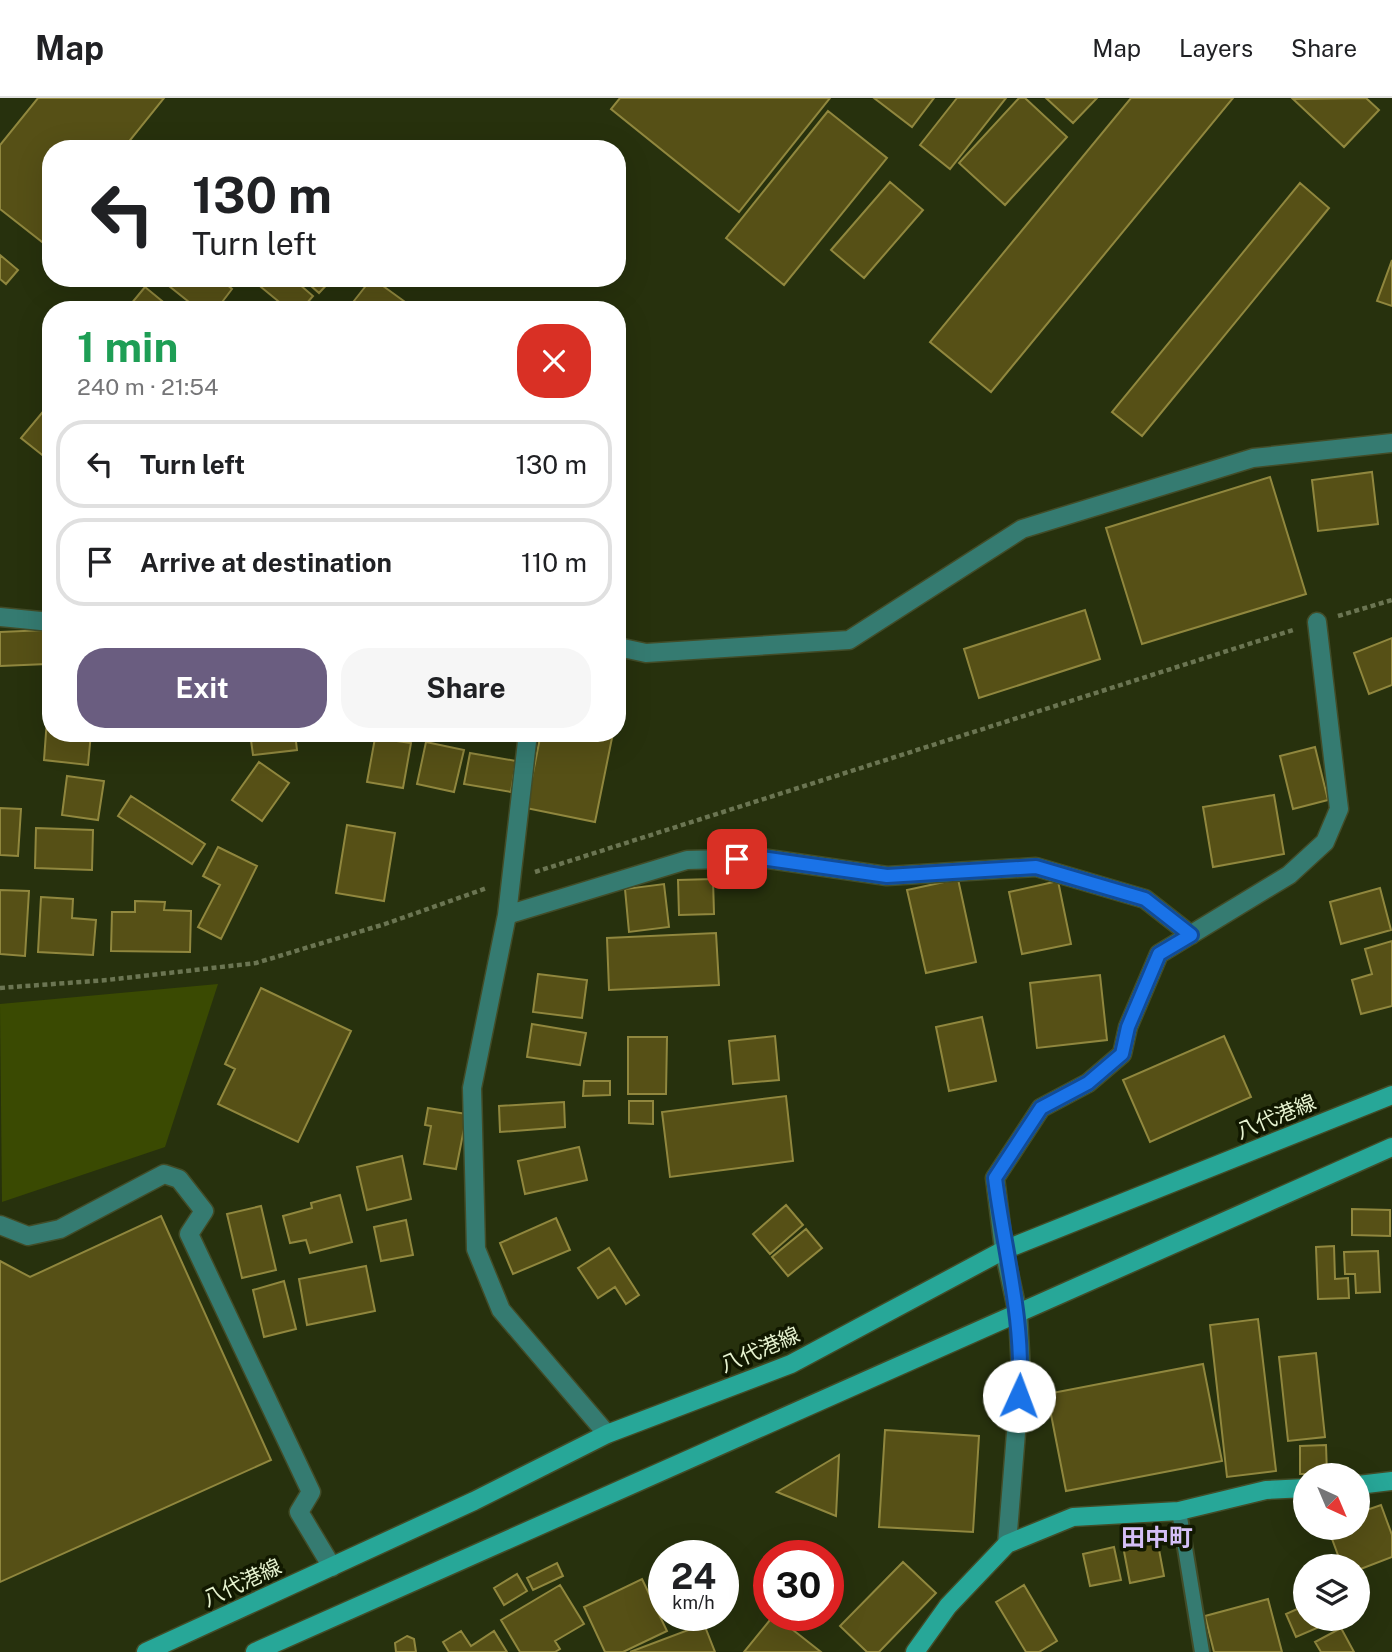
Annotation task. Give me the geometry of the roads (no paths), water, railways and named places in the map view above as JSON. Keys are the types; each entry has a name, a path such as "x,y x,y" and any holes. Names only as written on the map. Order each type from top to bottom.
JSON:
{"main road":[{"name":"八代港線","path":"146,1652 332,1567 607,1434 791,1364 1004,1250 1392,1095"},
{"path":"255,1652 1392,1147"},
{"path":"1370,1484 1392,1481"},
{"path":"915,1652 948,1606 1007,1544 1073,1517 1179,1511 1266,1490 1293,1489"}],"street":[{"path":"626,649 646,653 849,640 1022,529 1253,458 1392,443"},
{"path":"0,617 42,621"},
{"path":"1007,1544 1021,1371 1018,1314 1004,1250 995,1178 1041,1108 1088,1083 1122,1054 1128,1027 1159,954 1289,875 1325,842 1339,809 1317,622"},
{"path":"527,742 507,915 471,1088 476,1249 501,1310 607,1434"},
{"path":"507,915 687,860 761,858 887,876 1036,867 1145,899 1191,935"},
{"path":"0,1225 29,1236 60,1229 164,1174 179,1179 204,1212 189,1234 311,1492 299,1512 332,1567"}],"lane":[{"path":"1179,1511 1202,1652"}],"district":[{"name":"田中町","path":"1157,1538"}]}
